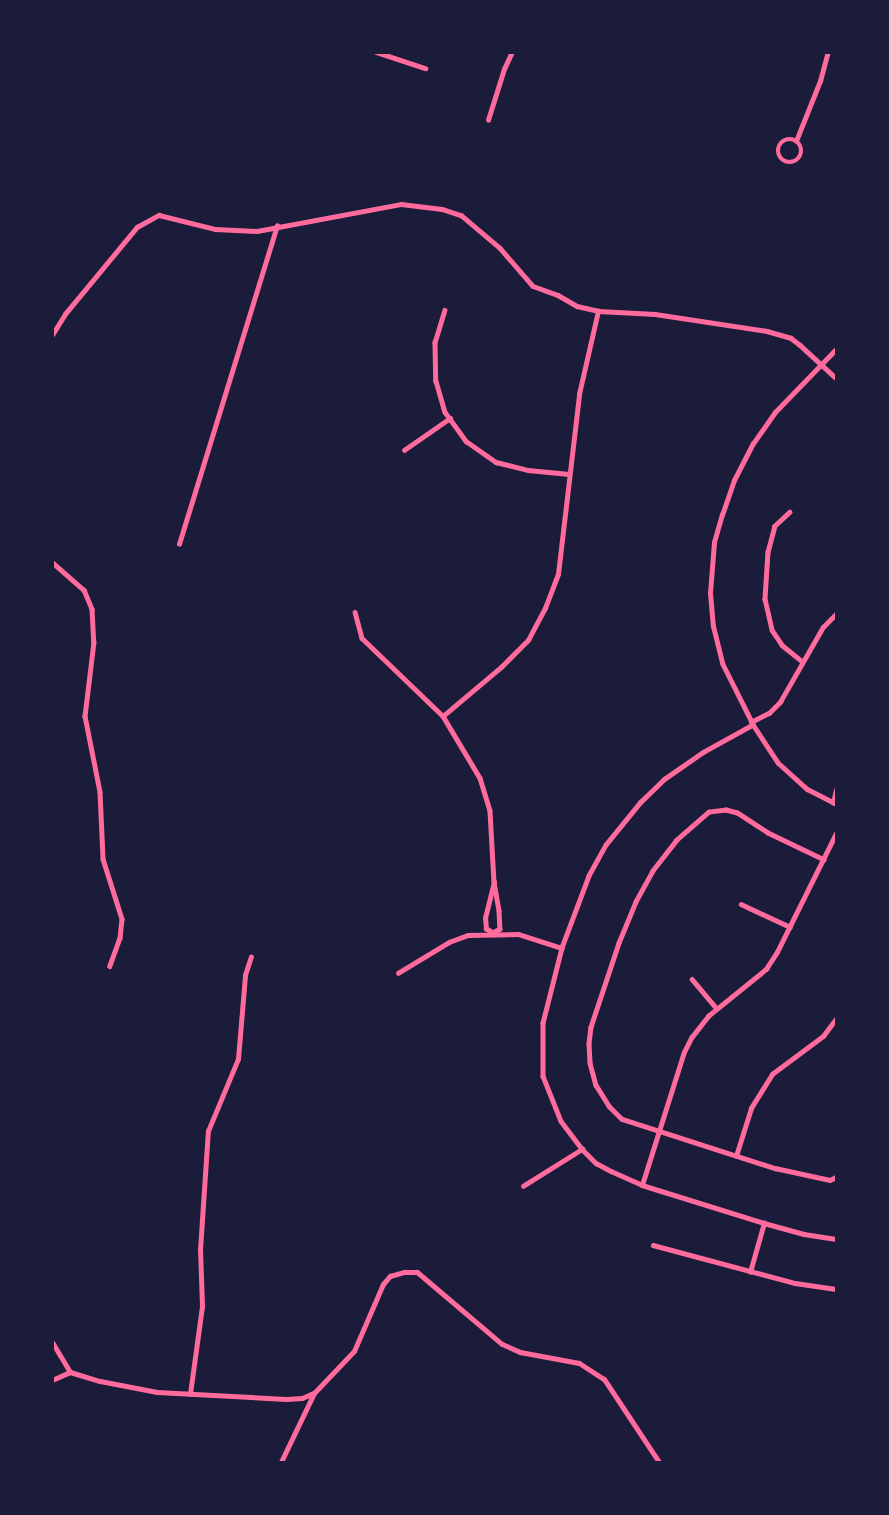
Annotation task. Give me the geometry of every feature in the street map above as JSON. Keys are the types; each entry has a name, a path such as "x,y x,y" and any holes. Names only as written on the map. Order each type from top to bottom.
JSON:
{"street":[{"path":"376,52 425,68"},
{"path":"488,120 504,69 512,52"},
{"path":"796,141 820,81 828,52"},
{"path":"785,140 796,141 801,148 801,157 794,163 785,162 779,156 779,147 785,140"},
{"path":"52,335 66,314 144,222 166,215 215,229 242,231 401,204 442,209 461,215 481,230 533,286 558,295 577,306 598,311 655,314 767,331 791,338 837,378"},
{"path":"179,544 277,226"},
{"path":"445,310 435,342 436,381 450,418 466,441 496,462 528,470 569,474"},
{"path":"443,716 501,668 528,640 545,608 558,574 579,394 598,311"},
{"path":"837,349 775,412 753,443 734,480 714,542 710,593 713,626 724,668 752,723 778,763 807,789 835,803 837,790"},
{"path":"404,450 450,418"},
{"path":"790,512 775,526 768,552 765,599 772,630 782,645 802,661"},
{"path":"52,562 84,590 92,609 94,642 85,716 100,792 103,859 122,919 120,938 110,966"},
{"path":"355,612 362,638 443,716 480,778 487,800 493,840 494,882 500,929 493,933"},
{"path":"837,614 823,627 780,702 769,713 704,752 665,779 641,802 606,845 589,876 562,948 543,1023 541,1061 549,1095 561,1121 596,1163 642,1185 764,1223 804,1234 837,1239"},
{"path":"824,860 768,833 736,813 716,810 710,812 677,840 653,871 619,942 591,1026 589,1043 590,1064 596,1085 609,1107 622,1119 736,1156 830,1180 837,1177"},
{"path":"642,1185 684,1052 697,1031 716,1008 766,969 790,927 837,833"},
{"path":"493,933 486,929 485,918 494,882"},
{"path":"741,904 790,927"},
{"path":"398,973 449,942 468,935 518,934 562,948"},
{"path":"190,1394 202,1306 200,1250 208,1131 238,1059 245,975 251,957"},
{"path":"692,979 716,1008"},
{"path":"736,1156 751,1108 772,1074 823,1036 836,1023"},
{"path":"523,1186 582,1149"},
{"path":"750,1272 764,1223"},
{"path":"653,1245 795,1283 837,1289"},
{"path":"281,1462 314,1393 358,1344 382,1284 390,1276 404,1272 417,1272 502,1344 520,1352 579,1363 604,1379 658,1462"},
{"path":"52,1342 70,1372"},
{"path":"52,1380 70,1372 138,1390 286,1399 314,1393"}]}
